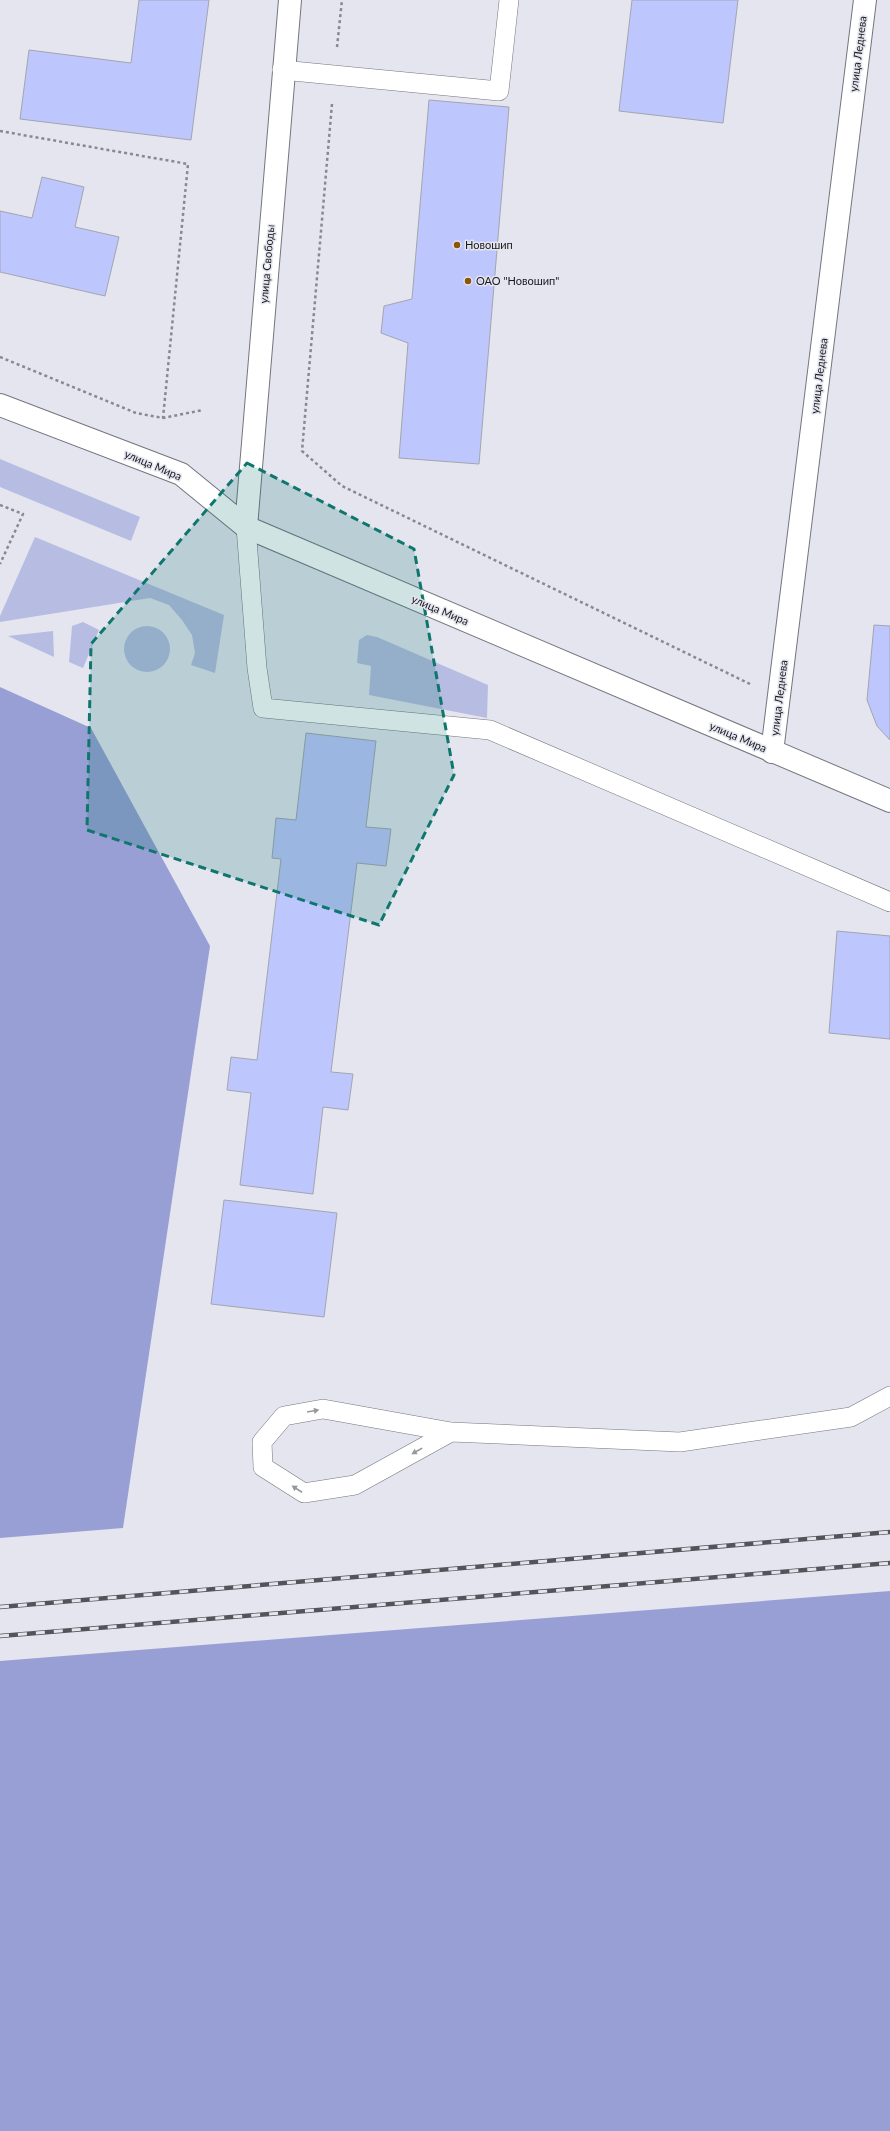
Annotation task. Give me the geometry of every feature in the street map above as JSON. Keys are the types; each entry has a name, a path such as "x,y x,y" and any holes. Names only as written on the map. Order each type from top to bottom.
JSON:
{"street":[{"name":"улица Свободы","path":"246,527 282,70 290,0"},
{"name":"улица Леднева","path":"772,752 865,0"},
{"name":"улица Мира","path":"0,405 181,474 246,527 890,801"}],"lane":[{"path":"282,70 499,91 509,0"},
{"path":"246,527 257,668 263,708 490,730 890,902"},
{"path":"451,1432 355,1485 304,1493 263,1467 262,1442 284,1416 323,1409 451,1432 680,1442 851,1417 890,1396"}],"path":[{"path":"342,0 302,451 342,486 779,697"},
{"path":"0,131 188,164 163,418"},
{"path":"0,357 136,413 163,418 203,410"},
{"path":"0,505 23,514 0,564"}],"highlighted area":[{"path":"247,463 414,549 454,775 379,925 87,830 91,644"}],"shaded area":[{"path":"0,459 140,517 131,541 0,487"},
{"path":"35,537 224,615 215,673 191,665 195,653 192,635 169,605 150,598 0,622 0,616"},
{"path":"83,622 99,630 83,668 69,662 72,626"},
{"path":"147,626 160,630 166,636 170,649 166,662 160,668 147,672 134,668 128,662 124,649 128,636 134,630"},
{"path":"53,631 54,657 8,636"},
{"path":"367,635 377,637 488,685 487,718 369,695 371,666 357,663 359,640"},
{"path":"0,687 91,728 210,946 123,1528 0,1538"},
{"path":"890,1591 890,2131 0,2131 0,1661"}],"building":[{"path":"139,0 209,0 191,140 20,119 29,50 131,63"},
{"path":"632,0 738,0 723,123 619,111"},
{"name":"Новошип","path":"429,100 509,107 479,464 399,458 408,343 381,333 384,306 412,299"},
{"path":"42,177 84,187 75,227 119,237 105,296 0,272 0,211 32,218"},
{"path":"874,625 890,626 890,740 877,726 867,700"},
{"path":"306,733 376,741 366,827 391,829 386,866 357,863 331,1072 353,1074 348,1110 323,1107 313,1194 240,1185 251,1093 227,1090 231,1057 257,1060 281,859 272,858 276,818 296,820"},
{"path":"837,931 890,936 890,1039 829,1033"},
{"path":"224,1200 337,1213 324,1317 211,1304"}],"railway":[{"path":"0,1607 890,1532"},
{"path":"0,1636 890,1563"}],"place":[{"name":"Новошип","path":"457,245"},
{"name":"ОАО \"Новошип\"","path":"468,281"}]}
